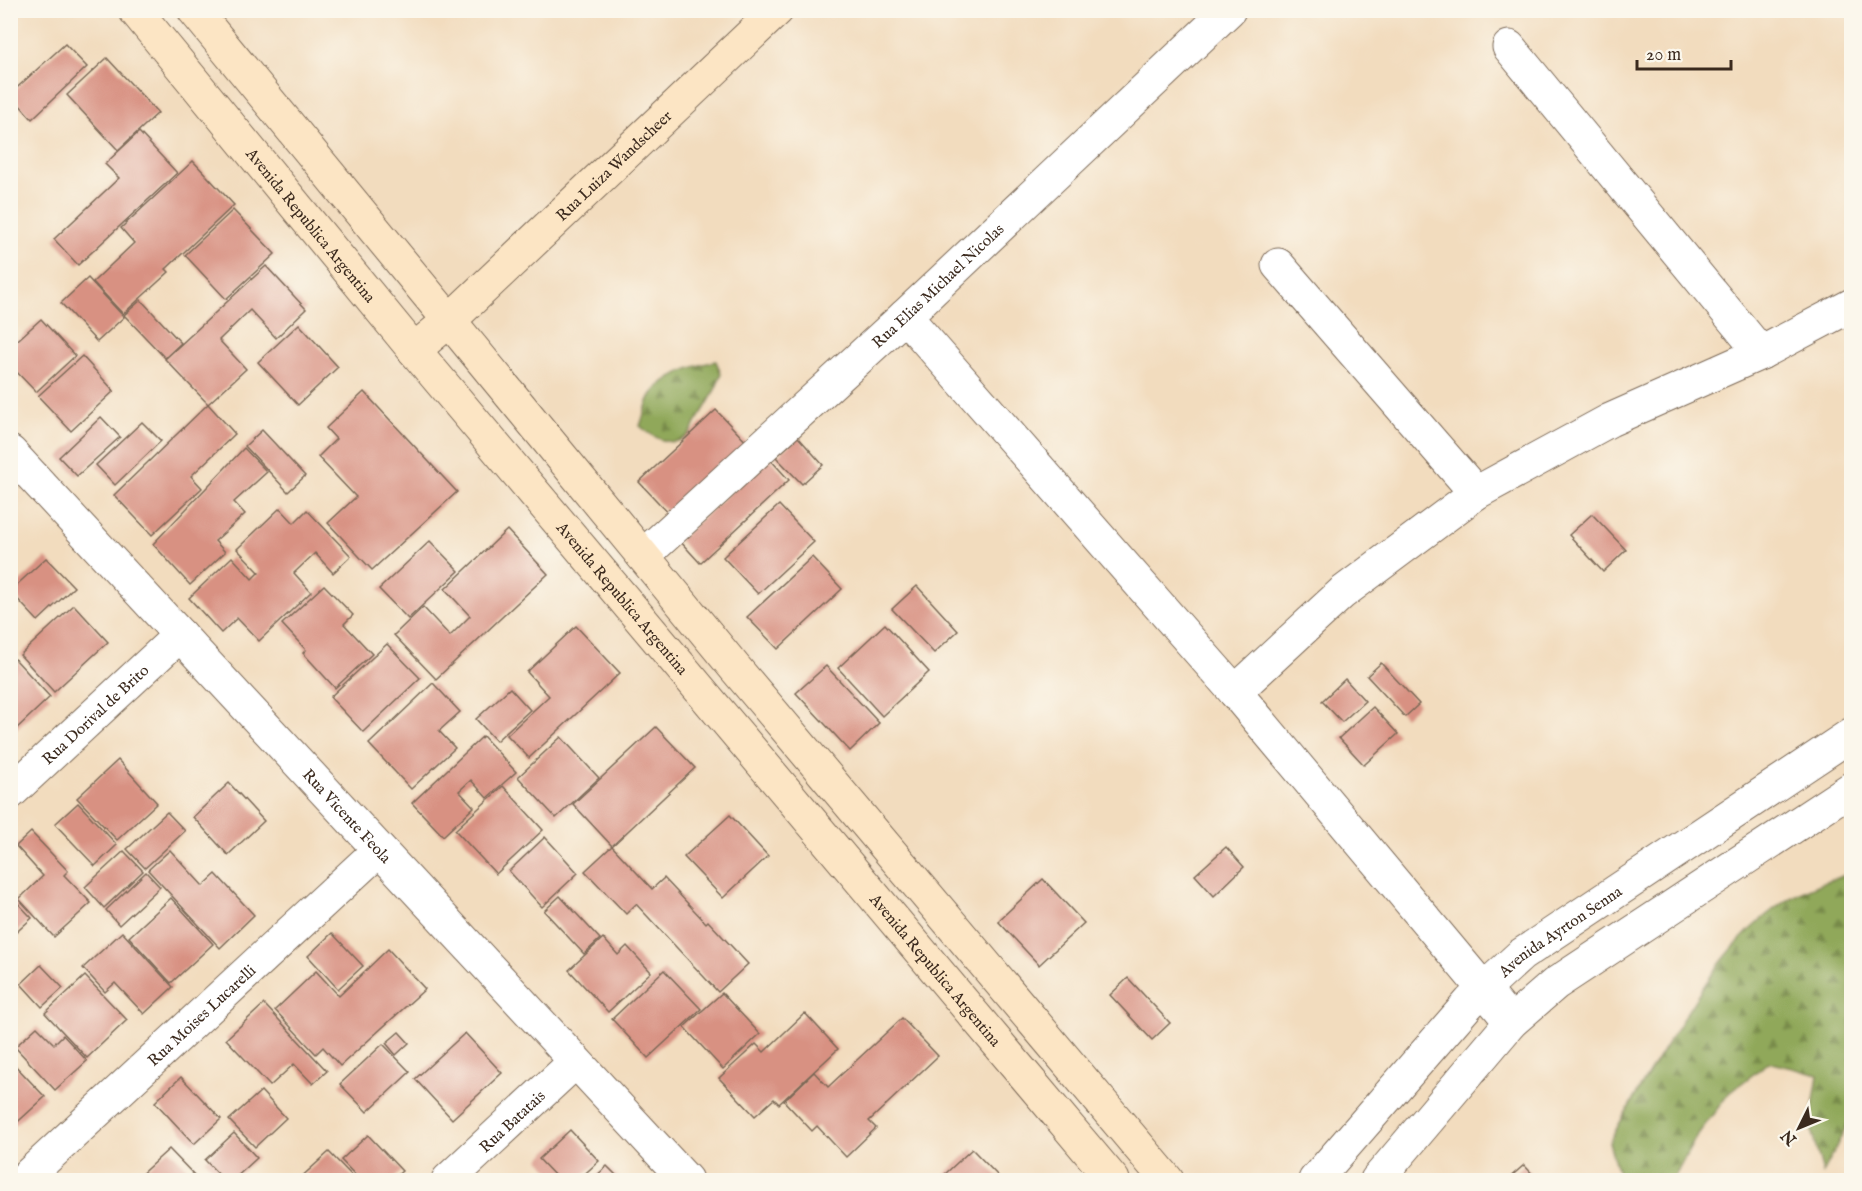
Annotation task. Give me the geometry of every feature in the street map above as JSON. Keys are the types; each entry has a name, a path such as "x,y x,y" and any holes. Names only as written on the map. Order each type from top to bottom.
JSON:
{"main road":[{"name":"Avenida Republica Argentina","path":"135,10 414,350 1113,1180"},
{"path":"194,10 743,678 1167,1180"},
{"name":"Rua Luiza Wandscheer","path":"414,350 450,320 777,10"}],"street":[{"name":"Rua Elias Michael Nicolas","path":"643,556 905,316 1228,10"},
{"path":"1509,47 1761,353"},
{"path":"1278,265 1476,493"},
{"path":"1235,692 1342,593 1476,493 1610,420 1761,353 1851,305"},
{"path":"905,316 1235,692 1511,1022"},
{"name":"Rua Vicente Feola","path":"10,452 575,1062 662,1167 686,1180"},
{"name":"Rua Dorival de Brito","path":"10,793 180,635"},
{"name":"Avenida Ayrton Senna","path":"1315,1180 1483,989 1521,955 1851,734"},
{"path":"1377,1180 1511,1022 1575,969 1851,788"},
{"name":"Rua Moises Lucarelli","path":"23,1180 379,850"},
{"name":"Rua Batatais","path":"448,1180 575,1062"}],"green space":[{"path":"716,361 721,374 717,386 691,432 684,438 671,442 664,441 651,435 640,426 648,401 665,381 698,365"},
{"path":"1851,873 1851,1117 1823,1173 1810,1126 1818,1075 1769,1062 1729,1093 1696,1137 1673,1180 1620,1180 1609,1142 1695,999 1720,964 1748,932 1781,904 1806,890"}],"building":[{"path":"65,44 87,67 32,119 10,94"},
{"path":"107,58 158,113 118,150 67,95"},
{"path":"139,132 177,173 78,265 54,239 119,178 105,164"},
{"path":"193,161 234,205 166,269 169,272 123,314 93,282 134,243 121,228"},
{"path":"233,210 275,254 226,299 185,255"},
{"path":"266,266 306,309 276,338 250,310 219,340 246,369 208,404 165,359"},
{"path":"88,278 124,317 97,342 61,303"},
{"path":"141,300 181,343 165,358 124,315"},
{"path":"41,319 75,356 36,392 10,365 10,347"},
{"path":"299,324 338,367 298,405 258,362"},
{"path":"82,356 114,391 71,431 38,396"},
{"path":"364,392 457,492 372,570 328,523 356,497 318,457 336,439 326,428"},
{"path":"208,404 235,434 191,476 202,488 152,535 114,495"},
{"path":"716,410 750,446 673,518 639,482"},
{"path":"101,417 120,437 77,476 59,457"},
{"path":"142,422 161,441 115,485 96,465"},
{"path":"262,430 305,476 288,492 245,446"},
{"path":"798,437 823,465 802,484 776,457"},
{"path":"244,448 267,472 234,502 245,514 215,541 225,552 190,585 153,544"},
{"path":"768,457 789,480 700,563 679,540"},
{"path":"779,505 814,542 758,594 723,557"},
{"path":"280,508 294,523 307,510 351,556 333,573 315,553 294,573 311,592 259,641 237,618 221,633 189,598 232,557 252,579 259,572 237,549"},
{"path":"1592,514 1626,550 1603,572 1569,535"},
{"path":"507,530 548,574 436,679 394,635 423,607 450,636 470,616 445,589"},
{"path":"430,541 459,571 408,619 379,589"},
{"path":"812,557 842,589 778,649 747,617"},
{"path":"46,558 74,587 38,621 10,591"},
{"path":"324,585 353,615 344,624 372,654 335,688 303,653 306,650 282,624"},
{"path":"917,586 958,631 934,653 892,609"},
{"path":"74,605 108,642 54,692 20,655"},
{"path":"885,624 929,672 882,716 838,668"},
{"path":"576,626 620,673 529,758 507,735 549,696 527,672"},
{"path":"387,644 420,678 363,732 330,697"},
{"path":"15,659 50,697 15,730 10,726 10,663"},
{"path":"1381,663 1419,704 1405,717 1367,676"},
{"path":"826,666 879,723 850,751 796,693"},
{"path":"1345,679 1365,701 1342,722 1322,701"},
{"path":"433,683 460,712 439,731 455,748 411,789 369,744"},
{"path":"510,688 530,710 496,741 476,719"},
{"path":"1373,707 1398,734 1364,765 1339,738"},
{"path":"656,727 695,768 612,846 573,804"},
{"path":"483,736 516,772 487,798 471,780 459,791 474,807 443,836 412,803"},
{"path":"561,737 599,778 556,818 518,777"},
{"path":"118,760 157,803 117,840 77,798"},
{"path":"229,783 264,821 228,855 193,817"},
{"path":"503,786 543,830 496,874 455,830"},
{"path":"78,803 117,845 95,866 55,824"},
{"path":"167,812 185,831 145,868 127,849"},
{"path":"730,815 768,856 723,898 684,857"},
{"path":"31,832 68,871 64,875 91,903 54,937 19,899 43,876 16,846"},
{"path":"545,837 578,873 542,907 509,871"},
{"path":"612,846 652,889 664,878 748,964 718,992 636,904 626,914 585,871"},
{"path":"1226,847 1244,867 1214,896 1195,875"},
{"path":"170,850 203,886 216,874 254,915 220,948 148,870"},
{"path":"124,851 143,871 104,908 85,887"},
{"path":"146,872 160,887 119,925 106,910"},
{"path":"1043,879 1084,923 1039,965 998,921"},
{"path":"10,895 32,918 10,938"},
{"path":"560,896 600,939 584,954 544,911"},
{"path":"171,898 213,944 171,983 129,937"},
{"path":"122,932 173,987 144,1014 115,983 105,992 83,968"},
{"path":"332,933 363,966 338,989 308,956"},
{"path":"603,938 618,955 627,946 651,972 608,1012 569,970"},
{"path":"388,949 425,989 340,1066 323,1047 316,1054 275,1010 316,971 339,996"},
{"path":"41,965 63,988 42,1007 21,984"},
{"path":"664,970 701,1009 648,1058 612,1019"},
{"path":"85,976 127,1020 87,1058 45,1013"},
{"path":"1128,978 1170,1023 1152,1040 1110,995"},
{"path":"10,979 18,988 10,995"},
{"path":"722,993 760,1034 723,1069 684,1027"},
{"path":"264,1004 327,1071 313,1084 294,1064 270,1086 226,1039"},
{"path":"805,1013 838,1049 779,1104 774,1099 755,1116 719,1078 756,1044 764,1052"},
{"path":"902,1018 938,1056 869,1121 876,1128 846,1157 817,1126 812,1131 784,1101 814,1072 828,1087"},
{"path":"37,1027 54,1044 63,1035 87,1061 55,1090 15,1047"},
{"path":"399,1032 409,1043 396,1055 386,1043"},
{"path":"465,1033 502,1073 452,1119 415,1079"},
{"path":"383,1044 410,1072 367,1112 340,1084"},
{"path":"10,1060 45,1097 10,1129"},
{"path":"181,1077 221,1119 194,1144 155,1102"},
{"path":"261,1091 286,1118 255,1147 229,1120"},
{"path":"570,1130 599,1161 578,1180 559,1180 539,1159"},
{"path":"234,1133 257,1158 233,1180 224,1180 205,1160"},
{"path":"368,1135 402,1171 392,1180 360,1180 341,1160"},
{"path":"169,1149 199,1180 135,1180 137,1178"},
{"path":"972,1149 1002,1180 938,1180 945,1174"},
{"path":"329,1152 356,1180 298,1180"},
{"path":"1524,1165 1538,1180 1507,1180"},
{"path":"607,1166 621,1180 592,1180"}]}
